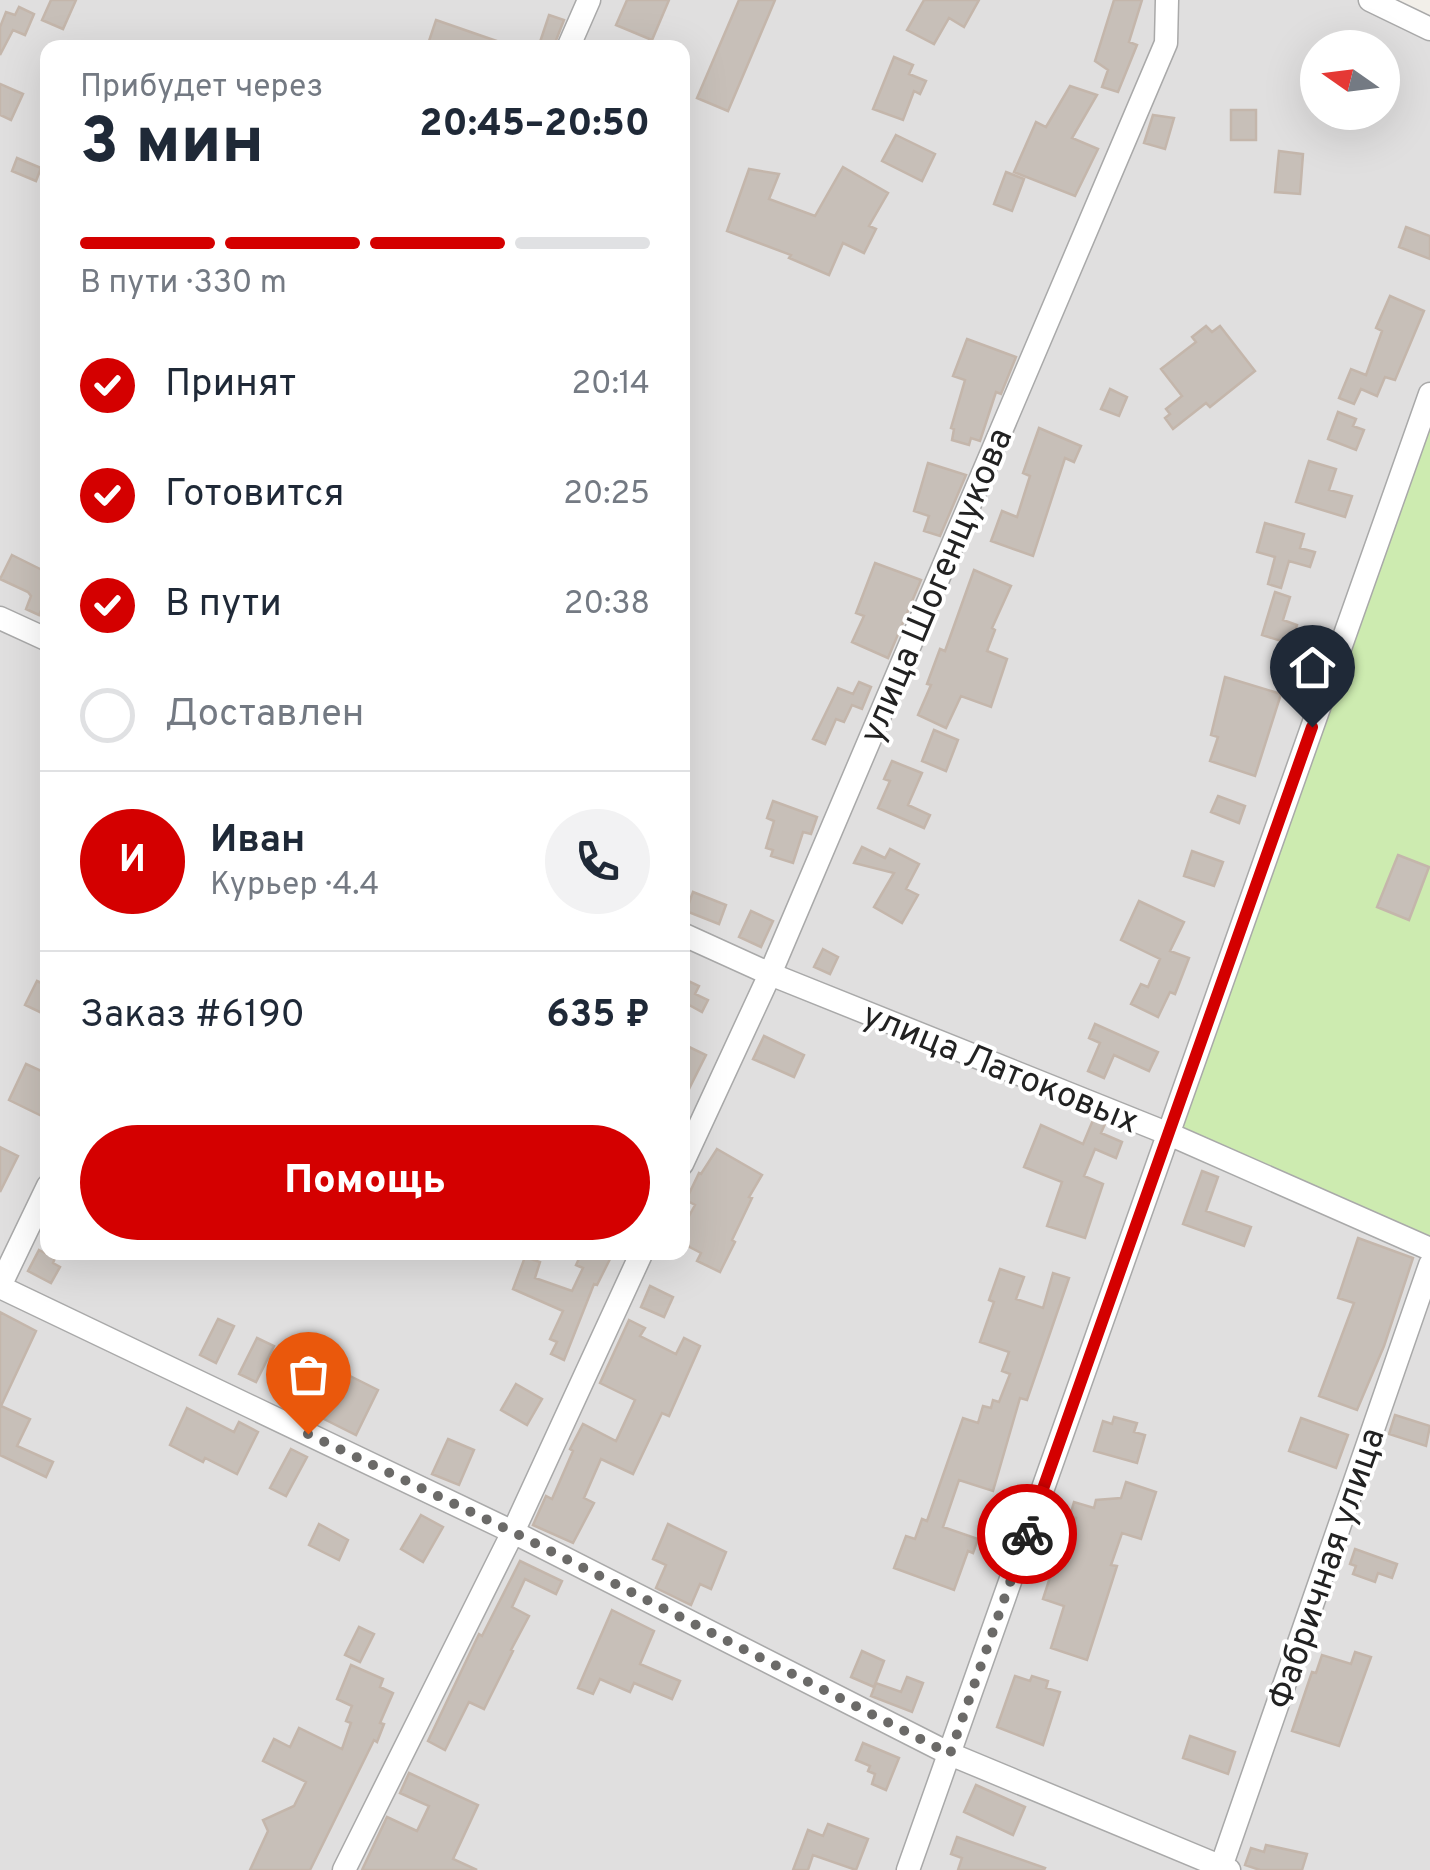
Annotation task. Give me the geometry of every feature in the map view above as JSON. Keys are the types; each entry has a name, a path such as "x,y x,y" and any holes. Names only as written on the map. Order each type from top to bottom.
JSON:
{"street":[{"path":"572,40 589,0"},
{"name":"улица Шогенцукова","path":"690,1147 770,974 1166,42 1167,0"},
{"path":"1370,0 1430,28"},
{"path":"908,1870 1430,394"},
{"path":"0,618 40,636"},
{"name":"улица Латоковых","path":"690,938 770,974 1169,1134 1430,1249"},
{"path":"40,1203 0,1286 513,1532 950,1754 1223,1869"},
{"path":"344,1870 513,1532 638,1260"},
{"name":"Фабричная улица","path":"1223,1869 1430,1265"}],"shaded area":[{"path":"0,0 1370,0 1430,29 1430,1870 0,1870"}],"green space":[{"path":"1430,394 1430,1249 1169,1134"}],"building":[{"path":"51,0 76,0 63,29 42,20"},
{"path":"627,0 669,0 652,40 616,25"},
{"path":"739,0 775,0 728,111 697,98"},
{"path":"924,0 979,0 964,27 949,18 934,44 907,30"},
{"path":"1114,0 1142,0 1129,42 1137,45 1118,92 1102,87 1108,70 1095,61"},
{"path":"19,7 34,14 25,35 13,30 0,55 0,27 6,12 15,15"},
{"path":"549,15 564,20 556,40 541,40"},
{"path":"436,20 494,40 429,40"},
{"path":"894,57 913,65 909,74 926,81 920,94 914,91 903,120 873,109"},
{"path":"0,84 23,94 11,120 0,115"},
{"path":"1070,86 1097,95 1072,138 1098,149 1075,196 1014,172 1036,122 1046,127"},
{"path":"1231,110 1256,110 1256,140 1231,140"},
{"path":"1153,115 1174,118 1165,149 1144,143"},
{"path":"896,135 935,154 922,181 882,161"},
{"path":"1279,151 1303,154 1300,194 1275,192"},
{"path":"17,158 40,168 36,181 12,171"},
{"path":"843,167 888,193 869,226 876,229 864,253 843,243 829,275 789,258 791,255 727,231 749,169 779,174 769,199 815,216"},
{"path":"1006,172 1024,179 1012,211 994,204"},
{"path":"1406,227 1430,236 1430,259 1399,247"},
{"path":"1390,296 1424,311 1395,380 1385,377 1377,396 1361,389 1354,404 1339,398 1351,369 1366,375 1382,331 1376,328"},
{"path":"1206,326 1212,332 1220,326 1255,371 1210,407 1206,403 1173,429 1165,418 1170,414 1166,409 1182,396 1161,369 1196,342 1192,337"},
{"path":"967,339 1016,357 1001,394 996,392 980,441 971,438 969,445 952,440 951,428 965,380 953,376"},
{"path":"1110,389 1127,397 1119,416 1101,409"},
{"path":"1338,412 1356,419 1353,426 1364,430 1356,450 1328,439"},
{"path":"1039,428 1081,446 1074,462 1065,458 1033,556 991,541 1002,511 1017,517 1030,476 1023,473"},
{"path":"1309,461 1336,469 1329,490 1352,496 1345,517 1296,502"},
{"path":"928,463 966,475 940,536 924,531 929,516 914,511"},
{"path":"1265,523 1304,534 1300,548 1315,552 1310,567 1289,561 1281,588 1268,584 1275,557 1257,552"},
{"path":"12,555 40,569 39,615 26,609 31,596 28,592 0,579"},
{"path":"875,563 921,580 888,658 852,642 864,616 856,613"},
{"path":"974,570 1011,586 992,628 995,630 987,651 1007,659 991,707 961,696 946,728 918,715 940,649 945,651"},
{"path":"1275,592 1290,597 1283,620 1297,625 1291,644 1262,635"},
{"path":"1225,677 1281,694 1255,776 1210,761 1218,737 1211,735"},
{"path":"859,682 871,687 862,709 852,705 844,722 836,719 825,744 813,739 838,688 853,694"},
{"path":"934,730 958,740 946,771 922,761"},
{"path":"892,761 922,773 908,805 930,815 924,828 878,808 890,781 884,779"},
{"path":"1218,796 1245,806 1239,823 1211,812"},
{"path":"773,801 817,817 811,834 803,832 793,863 771,856 773,850 766,848 774,821 767,818"},
{"path":"862,847 885,858 890,849 919,864 906,889 918,895 902,923 874,907 894,873 854,863"},
{"path":"1192,851 1223,862 1214,886 1184,876"},
{"path":"1398,855 1429,867 1409,920 1377,907"},
{"path":"693,892 726,905 719,924 690,913"},
{"path":"1139,901 1184,922 1170,951 1189,958 1175,994 1170,992 1158,1017 1131,1004 1141,984 1148,987 1160,959 1121,940"},
{"path":"751,911 773,921 761,947 739,937"},
{"path":"823,949 838,957 830,974 814,967"},
{"path":"37,981 40,982 40,1012 25,1005"},
{"path":"690,982 699,986 695,994 708,1000 702,1012 690,1006"},
{"path":"1095,1024 1158,1052 1149,1071 1114,1055 1104,1078 1088,1071 1100,1043 1089,1038"},
{"path":"764,1036 804,1055 794,1077 753,1059"},
{"path":"690,1047 706,1055 690,1087"},
{"path":"26,1064 40,1070 40,1115 9,1100"},
{"path":"1093,1120 1105,1124 1101,1133 1122,1142 1116,1158 1095,1149 1084,1176 1103,1184 1085,1238 1047,1226 1062,1182 1024,1167 1041,1125 1083,1144"},
{"path":"0,1147 18,1156 0,1192"},
{"path":"717,1149 762,1175 749,1197 752,1198 732,1240 735,1242 720,1272 697,1261 701,1253 690,1247 690,1214 695,1205 690,1202 690,1192"},
{"path":"1202,1171 1218,1177 1206,1211 1251,1227 1244,1246 1183,1224"},
{"path":"1358,1238 1413,1258 1384,1346 1357,1410 1319,1396 1354,1303 1338,1298"},
{"path":"39,1250 40,1260 54,1260 60,1267 51,1283 28,1271"},
{"path":"524,1260 540,1262 535,1278 572,1291 583,1268 576,1265 578,1260 610,1260 597,1285 594,1284 564,1360 551,1354 557,1342 550,1339 563,1311 513,1289"},
{"path":"1000,1269 1024,1277 1016,1299 1043,1308 1053,1273 1069,1278 1027,1400 1020,1398 993,1491 959,1480 943,1527 978,1539 973,1553 968,1551 954,1590 894,1568 906,1536 915,1539 922,1519 927,1521 963,1418 978,1423 983,1406 991,1408 993,1400 999,1402 1010,1374 1002,1371 1009,1352 980,1342"},
{"path":"650,1286 673,1297 664,1317 641,1307"},
{"path":"0,1312 36,1331 1,1406 30,1419 17,1446 53,1462 46,1477 0,1455"},
{"path":"218,1319 234,1326 216,1363 200,1355"},
{"path":"629,1320 645,1328 640,1336 676,1354 684,1338 700,1346 669,1416 662,1413 633,1474 601,1459 584,1498 594,1503 573,1543 533,1525 546,1496 552,1499 583,1424 616,1441 635,1400 600,1383"},
{"path":"257,1338 274,1346 256,1382 239,1374"},
{"path":"344,1373 378,1390 356,1435 322,1418"},
{"path":"516,1384 542,1399 527,1425 501,1410"},
{"path":"187,1408 234,1432 239,1422 258,1432 237,1474 170,1445"},
{"path":"1395,1415 1430,1426 1426,1446 1389,1434"},
{"path":"1114,1417 1137,1423 1134,1432 1145,1435 1137,1463 1094,1451 1103,1421 1112,1424"},
{"path":"1301,1418 1348,1435 1336,1468 1289,1451"},
{"path":"448,1439 474,1450 459,1485 432,1474"},
{"path":"291,1449 307,1457 286,1496 270,1488"},
{"path":"1126,1482 1156,1492 1141,1539 1122,1533 1111,1565 1117,1566 1087,1660 1051,1648 1064,1606 1043,1599 1054,1565 1060,1566 1076,1518 1070,1516 1074,1502 1094,1508 1096,1500 1121,1498"},
{"path":"421,1515 443,1527 423,1562 401,1549"},
{"path":"319,1524 348,1540 339,1560 309,1545"},
{"path":"668,1524 726,1552 711,1589 700,1584 691,1605 656,1588 666,1565 653,1559"},
{"path":"1355,1549 1397,1564 1392,1578 1378,1573 1375,1582 1353,1574 1356,1566 1350,1564"},
{"path":"520,1561 562,1581 556,1594 525,1579 512,1607 529,1616 513,1651 484,1709 469,1702 445,1750 428,1741 479,1634 482,1636"},
{"path":"612,1610 654,1631 640,1664 680,1681 672,1699 634,1683 630,1692 600,1679 593,1694 578,1688"},
{"path":"359,1627 374,1634 360,1662 345,1655"},
{"path":"862,1651 884,1661 874,1687 851,1677"},
{"path":"1355,1652 1371,1657 1339,1746 1292,1731 1312,1672 1316,1673 1322,1655 1351,1664"},
{"path":"351,1665 383,1679 380,1687 393,1693 380,1723 384,1724 377,1742 374,1740 310,1870 250,1870 268,1831 263,1820 294,1806 306,1782 263,1761 274,1739 290,1747 299,1728 342,1749 352,1706 337,1699"},
{"path":"1015,1676 1048,1681 1046,1688 1060,1692 1043,1745 997,1727"},
{"path":"907,1677 923,1683 912,1712 871,1696 876,1683 901,1692"},
{"path":"1190,1736 1235,1752 1228,1774 1183,1758"},
{"path":"863,1743 899,1758 886,1790 872,1784 875,1774 868,1771 870,1766 856,1760"},
{"path":"409,1773 478,1805 453,1859 477,1870 362,1870 387,1817 417,1831 429,1806 400,1793"},
{"path":"976,1785 1025,1807 1013,1835 964,1812"},
{"path":"828,1824 868,1839 856,1870 813,1855 808,1870 793,1870 808,1830 823,1836"},
{"path":"957,1837 1045,1868 958,1870 962,1858 951,1854"},
{"path":"1266,1845 1307,1854 1302,1870 1260,1870 1245,1865 1251,1848 1264,1852"}],"way so far":[{"path":"308,1434 513,1532 950,1754 1027,1534"}],"route":[{"path":"1027,1534 1312,727"}]}
